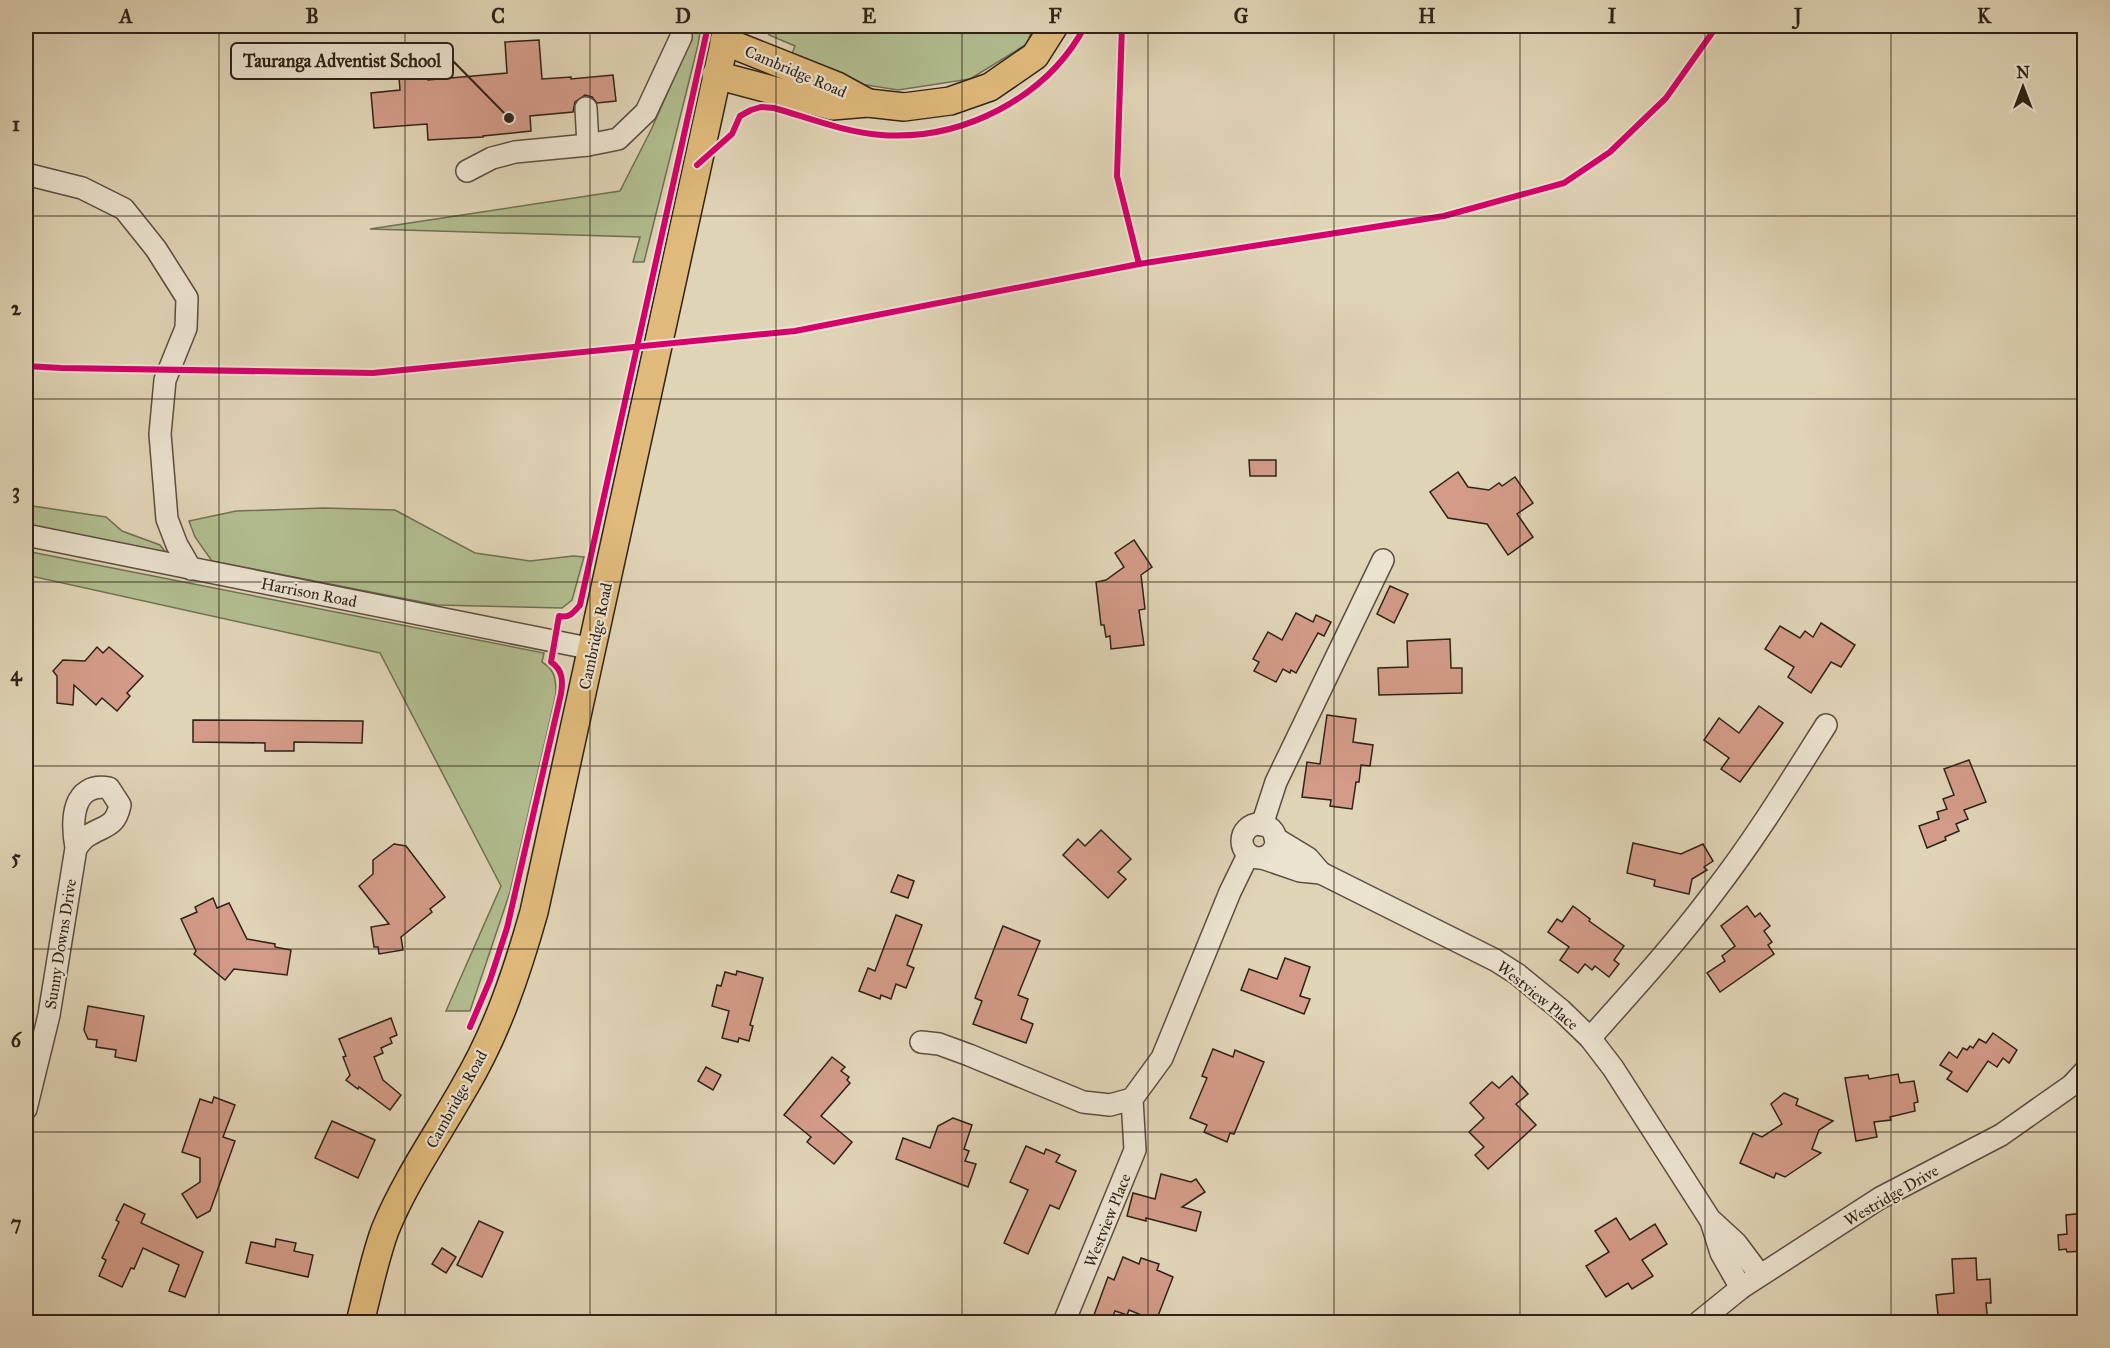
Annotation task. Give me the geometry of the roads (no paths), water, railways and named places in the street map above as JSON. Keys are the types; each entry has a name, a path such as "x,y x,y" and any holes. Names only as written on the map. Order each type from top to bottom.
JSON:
{"main road":[{"name":"Cambridge Road","path":"360,1323 378,1253 400,1198 466,1085 494,1029 519,965 534,912 593,649 716,75 832,106 868,103 904,107 950,101 990,87 1035,56 1054,26"},
{"name":"Cambridge Road","path":"726,33 868,103"},
{"path":"716,75 726,33"}],"street":[{"path":"467,171 492,158 515,152 588,145 618,139 646,112 681,38 681,26"},
{"path":"586,108 588,145"},
{"path":"26,174 82,188 124,209 156,249 188,298 186,328 165,381 160,434 167,519 177,545 191,569"},
{"name":"Harrison Road","path":"26,535 593,649"},
{"path":"921,1042 949,1047 1083,1102 1110,1105 1132,1099 1162,1058 1230,892 1255,856 1272,852 1275,845 1269,831 1276,782 1383,560"},
{"path":"1590,1038 1663,957 1714,892 1766,820 1826,725"},
{"path":"1255,856 1242,845 1243,834 1251,826 1269,831"},
{"name":"Westview Place","path":"1269,831 1308,858 1321,873"},
{"name":"Sunny Downs Drive","path":"26,1109 48,1015 76,848"},
{"name":"Westview Place","path":"1255,856 1300,871 1321,873 1495,960 1517,974 1562,1010 1590,1038 1634,1097 1711,1221 1721,1253 1741,1288"},
{"name":"Westridge Drive","path":"1699,1323 1760,1275 1880,1198 2001,1134 2072,1085 2085,1072"},
{"name":"Westview Place","path":"1064,1323 1136,1150 1132,1099"},
{"name":"Westview Place","path":"1711,1221 1736,1243 1760,1275"}],"place":[{"name":"Tauranga Adventist School","path":"509,118"}]}
